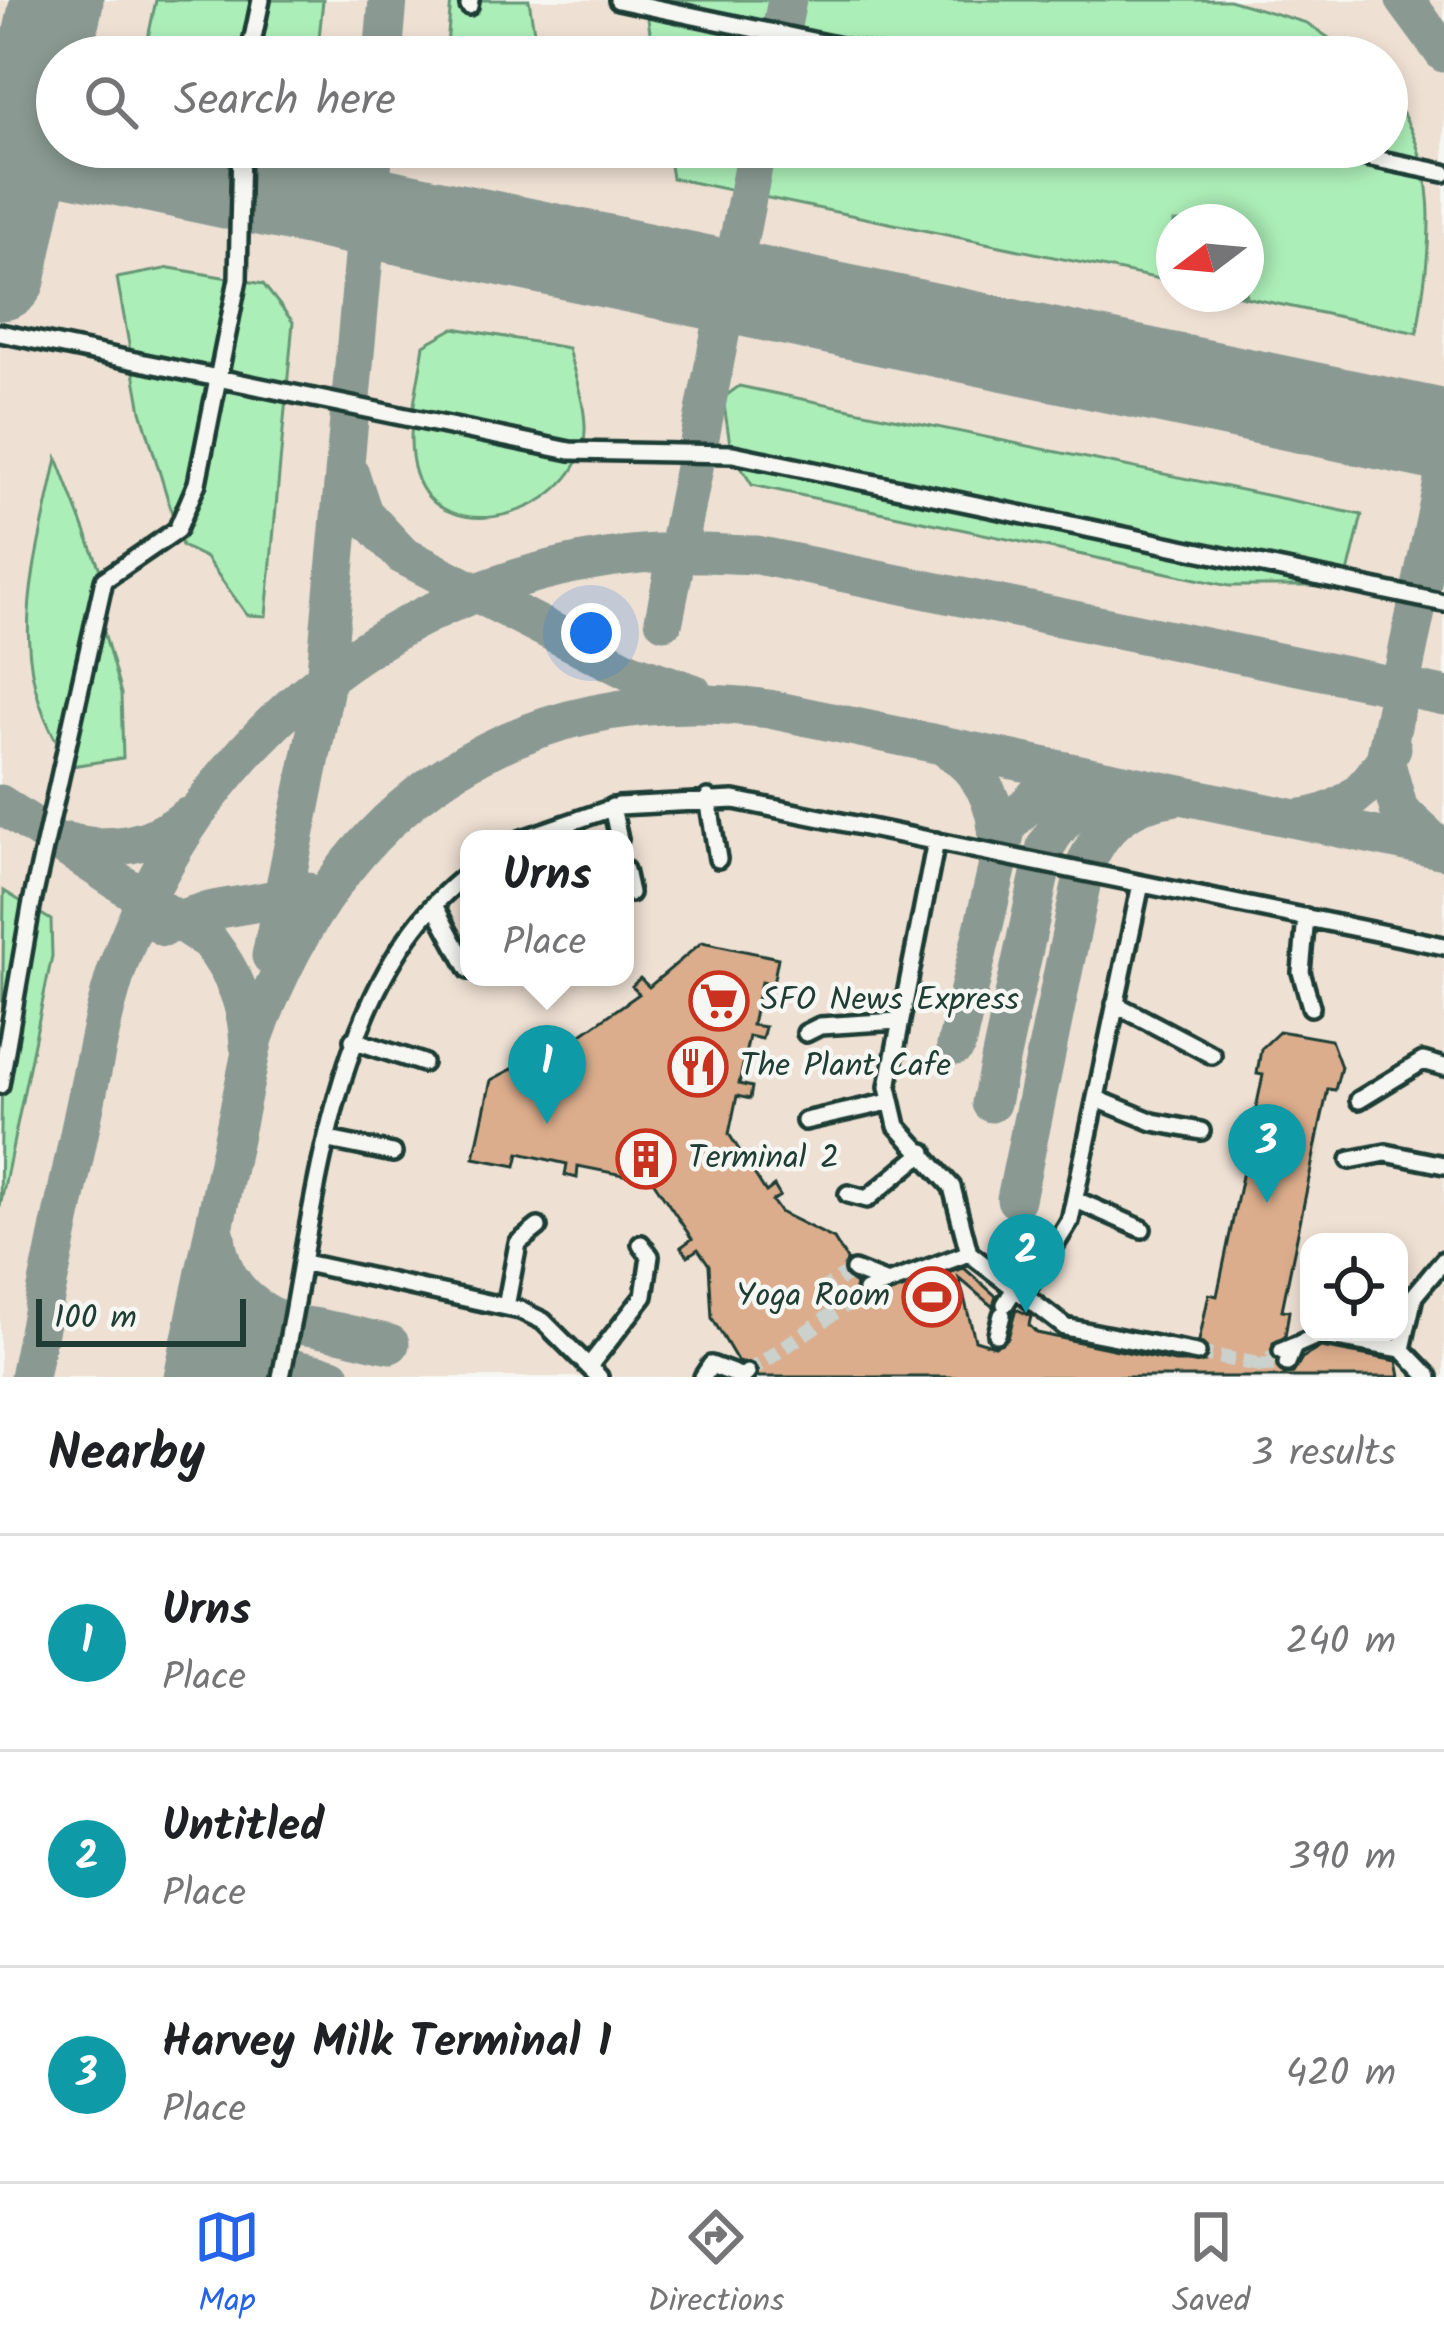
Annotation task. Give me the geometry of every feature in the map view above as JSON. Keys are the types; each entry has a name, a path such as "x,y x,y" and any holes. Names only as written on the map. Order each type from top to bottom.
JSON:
{"lane":[{"path":"253,36 261,0"},
{"path":"618,0 789,36"},
{"path":"1408,166 1444,173"},
{"path":"0,1084 31,907 104,580 177,530 197,483 238,279 241,168"},
{"path":"0,334 571,452 733,454 1444,603"},
{"path":"708,798 718,859"},
{"path":"547,830 612,807 708,798 1444,946"},
{"path":"612,807 617,830"},
{"path":"936,841 898,1022 889,1102 897,1126 924,1153 958,1200 969,1253 1065,1327 1197,1353"},
{"path":"280,1377 352,1040 390,963 434,905 460,881"},
{"path":"997,1334 1003,1310 1065,1235 1141,884"},
{"path":"434,905 460,953"},
{"path":"1306,917 1301,972 1312,1007"},
{"path":"1115,1004 1212,1055"},
{"path":"806,1033 820,1026 898,1022"},
{"path":"352,1040 423,1063"},
{"path":"1359,1100 1423,1061 1444,1067"},
{"path":"1096,1099 1160,1124 1201,1131"},
{"path":"805,1121 889,1102"},
{"path":"329,1140 393,1153"},
{"path":"848,1194 867,1199 924,1153"},
{"path":"1350,1160 1386,1153 1444,1165"},
{"path":"1076,1200 1142,1229"},
{"path":"506,1307 518,1243 538,1227"},
{"path":"305,1263 506,1307 543,1321 594,1371 644,1296 650,1256 641,1244"},
{"path":"866,1291 969,1253"},
{"path":"1402,1348 1414,1296 1444,1260"},
{"path":"854,1270 887,1283"},
{"path":"1288,1353 1319,1335 1402,1348 1429,1377"},
{"path":"704,1377 711,1365 744,1376"}],"shaded area":[{"path":"0,0 1444,0 1444,1377 0,1377"}],"green space":[{"path":"156,0 323,0 319,36 148,36"},
{"path":"451,0 529,0 535,36 448,36"},
{"path":"645,0 1229,0 1307,23 1326,36 651,36"},
{"path":"1408,125 1418,147 1429,206 1417,333 1264,301 1264,204 1156,204 1156,278 672,178 670,168 1408,168"},
{"path":"170,268 263,284 293,322 266,616 247,615 206,558 182,546 141,411 117,278"},
{"path":"454,328 568,348 585,421 578,460 561,484 509,514 452,513 430,499 416,474 412,427 424,345"},
{"path":"739,386 1362,515 1345,586 1229,586 752,485 731,451 723,398"},
{"path":"57,458 104,580 98,610 121,694 123,758 71,766 49,727 29,652 33,578"},
{"path":"4,891 51,920 52,956 0,1207"}],"building":[{"name":"Terminal 2","path":"702,942 778,958 773,984 761,982 752,1025 765,1027 762,1039 749,1036 739,1084 752,1087 750,1099 737,1096 729,1134 766,1192 774,1186 780,1196 772,1201 780,1212 834,1239 847,1260 844,1276 856,1284 854,1294 863,1302 964,1268 996,1296 993,1307 959,1278 975,1340 995,1346 1008,1338 1016,1309 1031,1316 1029,1325 1037,1333 1175,1362 1205,1362 1209,1350 1199,1341 1209,1294 1217,1296 1263,1075 1257,1074 1261,1049 1280,1031 1331,1040 1341,1067 1335,1090 1328,1089 1319,1130 1282,1310 1289,1311 1285,1337 1273,1343 1271,1354 1284,1374 1293,1373 1302,1358 1321,1347 1397,1361 1400,1377 758,1377 755,1364 738,1362 712,1318 709,1265 698,1249 688,1256 681,1247 692,1239 653,1181 578,1166 577,1178 565,1175 567,1164 519,1153 516,1166 474,1158 491,1080 535,1057 529,1044 540,1040 546,1052 569,1043 639,994 632,986 640,978 649,987"}],"taxiway":[{"path":"385,36 388,0"},
{"path":"780,36 787,0"},
{"path":"1405,0 1444,53"},
{"path":"271,956 324,692 372,168"},
{"path":"664,620 753,168"},
{"path":"350,474 363,513 402,555 631,672 693,693"},
{"path":"1439,847 1399,810 1385,760 1444,477"},
{"path":"29,1377 106,1009 126,944 163,867 208,797 262,734 324,679 393,633 467,596 547,570 631,555 757,555 1444,696"},
{"path":"254,1038 289,955 334,883 387,823 448,774 517,737 594,714 678,704 769,709 1444,850"},
{"path":"946,748 970,767 986,791 996,818 998,849"},
{"path":"1301,818 1332,810 1356,795 1392,748"},
{"path":"956,1046 1007,826 1038,794 1087,778"},
{"path":"991,1103 1046,846 1082,805 1132,788"},
{"path":"1016,1199 1085,866 1099,839 1118,818 1143,804 1172,797"},
{"path":"0,804 209,941 238,990 249,1045"},
{"path":"68,842 100,847 130,844 160,834 187,817"},
{"path":"164,927 197,914 303,890"},
{"path":"183,1377 259,1014"},
{"path":"216,1236 223,1266 238,1290 260,1309 288,1323"},
{"path":"216,1314 251,1352 332,1377"},
{"path":"185,1377 203,1351 225,1335 250,1326 305,1326 390,1344"},
{"path":"216,1377 239,1367 275,1365"}],"runway":[{"path":"50,36 57,0"},
{"path":"0,274 36,101"},
{"path":"161,168 1444,436"}],"tunnel":[{"path":"819,1292 854,1270"},
{"path":"747,1373 866,1291"},
{"path":"1282,1351 1261,1365 1287,1363"},
{"path":"1197,1353 1261,1365"}],"place":[{"name":"SFO News Express","path":"719,1001"},
{"name":"The Plant Cafe","path":"698,1067"},
{"name":"Urns","path":"547,1124"},
{"name":"Terminal 2","path":"646,1159"},
{"name":"Harvey Milk Terminal 1","path":"1267,1203"},
{"name":"Yoga Room","path":"932,1297"},
{"name":"Untitled","path":"1026,1313"}]}
